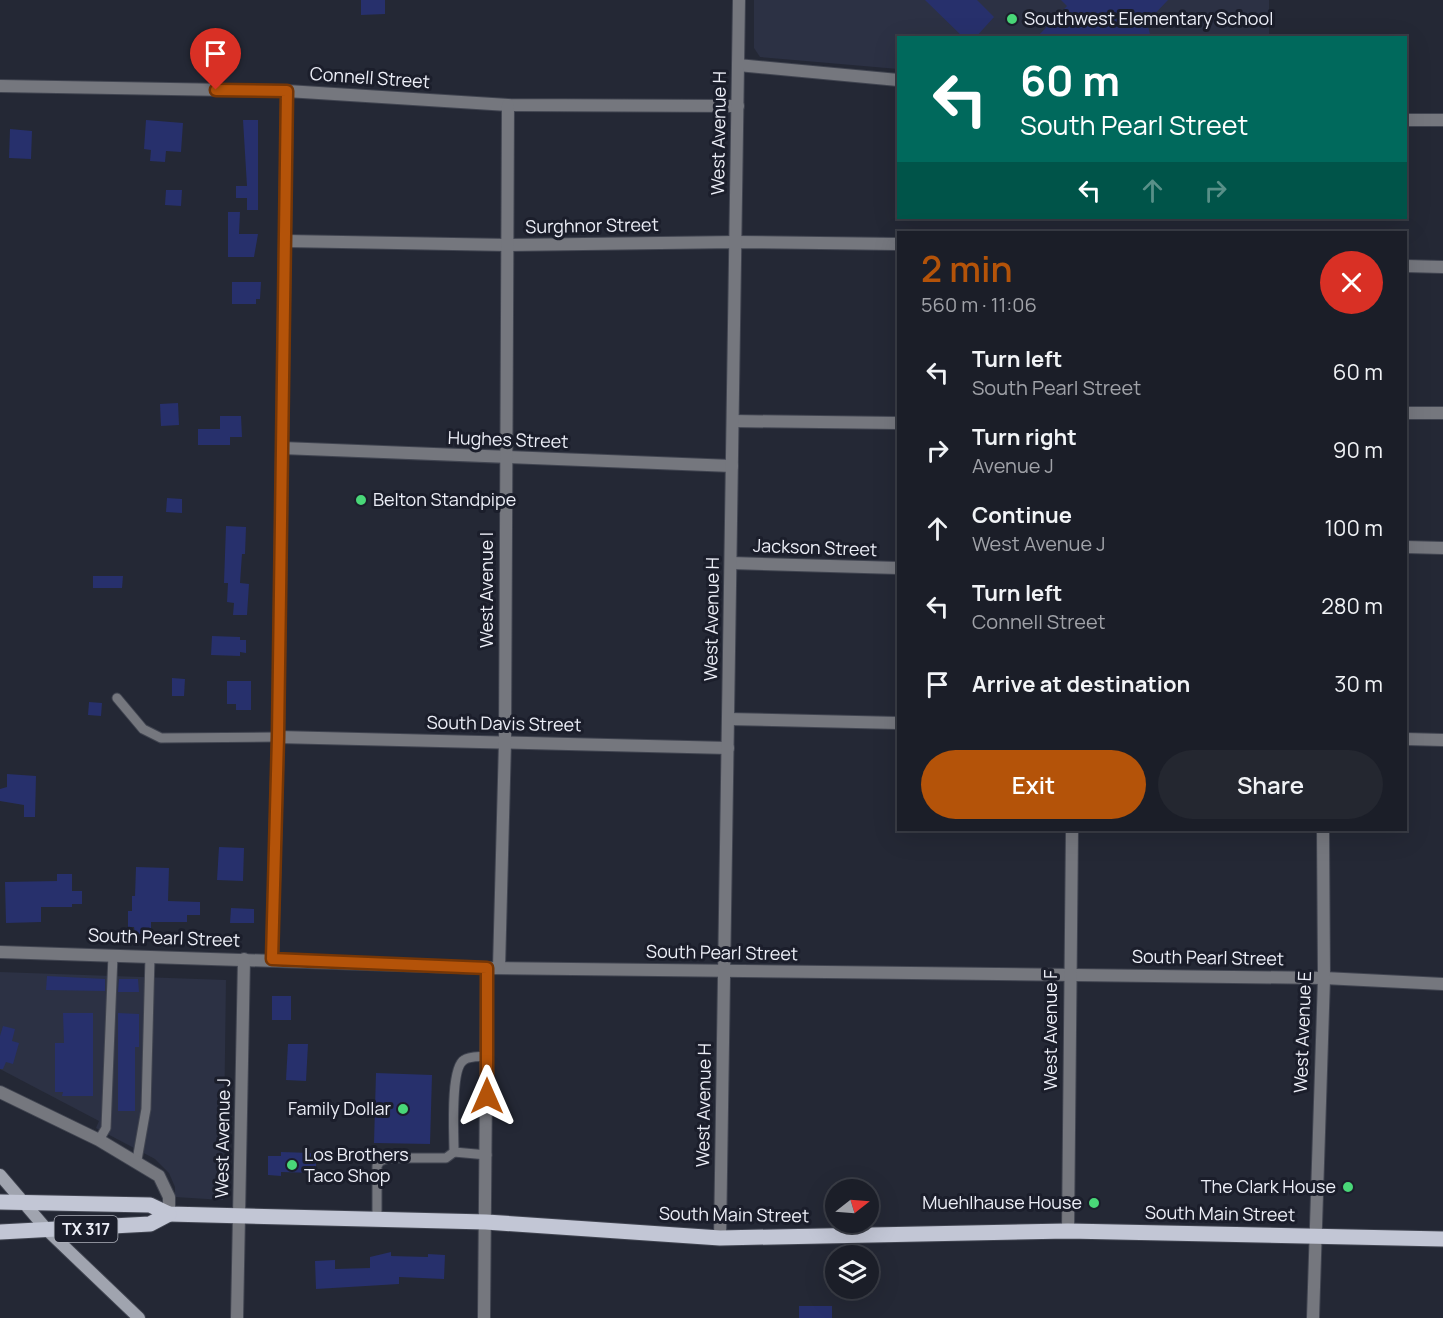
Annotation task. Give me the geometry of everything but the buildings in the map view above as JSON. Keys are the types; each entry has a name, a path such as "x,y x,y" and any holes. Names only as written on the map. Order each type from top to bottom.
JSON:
{"main road":[{"path":"0,1175 48,1231 139,1318"},
{"name":"South Main Street","path":"0,1202 150,1205 169,1214 239,1217 376,1217 720,1238 1068,1232 1443,1239"},
{"name":"South Main Street","path":"0,1232 150,1224 169,1214"}],"street":[{"name":"West Avenue H","path":"720,1238 739,0"},
{"path":"738,65 897,80"},
{"name":"Connell Street","path":"0,86 287,91 508,105 738,106"},
{"path":"272,959 278,737 287,91"},
{"name":"West Avenue I","path":"484,1318 487,1056 505,742 508,105"},
{"path":"1407,120 1443,120"},
{"name":"Surghnor Street","path":"286,240 508,245 736,242 897,244"},
{"path":"1407,266 1443,267"},
{"path":"1407,413 1443,414"},
{"path":"733,421 897,423"},
{"name":"Hughes Street","path":"282,448 732,466"},
{"path":"1407,547 1443,548"},
{"name":"Jackson Street","path":"731,563 897,568"},
{"path":"728,719 897,723"},
{"name":"South Davis Street","path":"278,737 728,748"},
{"path":"1407,739 1443,740"},
{"name":"West Avenue F","path":"1068,1232 1072,831"},
{"name":"West Avenue E","path":"1313,1318 1324,978 1323,831"},
{"name":"South Pearl Street","path":"0,952 272,959 493,968 1324,978 1443,984"},
{"name":"West Avenue J","path":"237,1318 244,959"},
{"path":"0,1092 137,1160 159,1176 169,1197 169,1214"}],"lane":[{"path":"117,698 143,729 161,738 278,737"},
{"path":"99,1140 106,1128 113,955"},
{"path":"137,1160 146,1109 150,956"},
{"path":"454,1152 455,1077 458,1065 465,1058 487,1056"},
{"path":"376,1217 377,1166 380,1161 389,1158 446,1158 454,1152 487,1155"}],"shaded area":[{"name":"Southwest Elementary School","path":"754,0 1269,0 1269,36 897,36 897,69 760,57 754,48"},
{"path":"0,972 226,980 223,1200 175,1197 175,1187 169,1173 155,1159 96,1128 99,1121 0,1069"}],"place":[{"name":"Southwest Elementary School","path":"1012,19"},
{"name":"Belton Standpipe","path":"361,500"},
{"name":"Family Dollar","path":"403,1109"},
{"name":"Los Brothers Taco Shop","path":"292,1165"},
{"name":"The Clark House","path":"1348,1187"},
{"name":"Muehlhause House","path":"1094,1203"}],"route":[{"path":"216,90 287,91 278,737 272,959 487,968 487,1096"}]}
